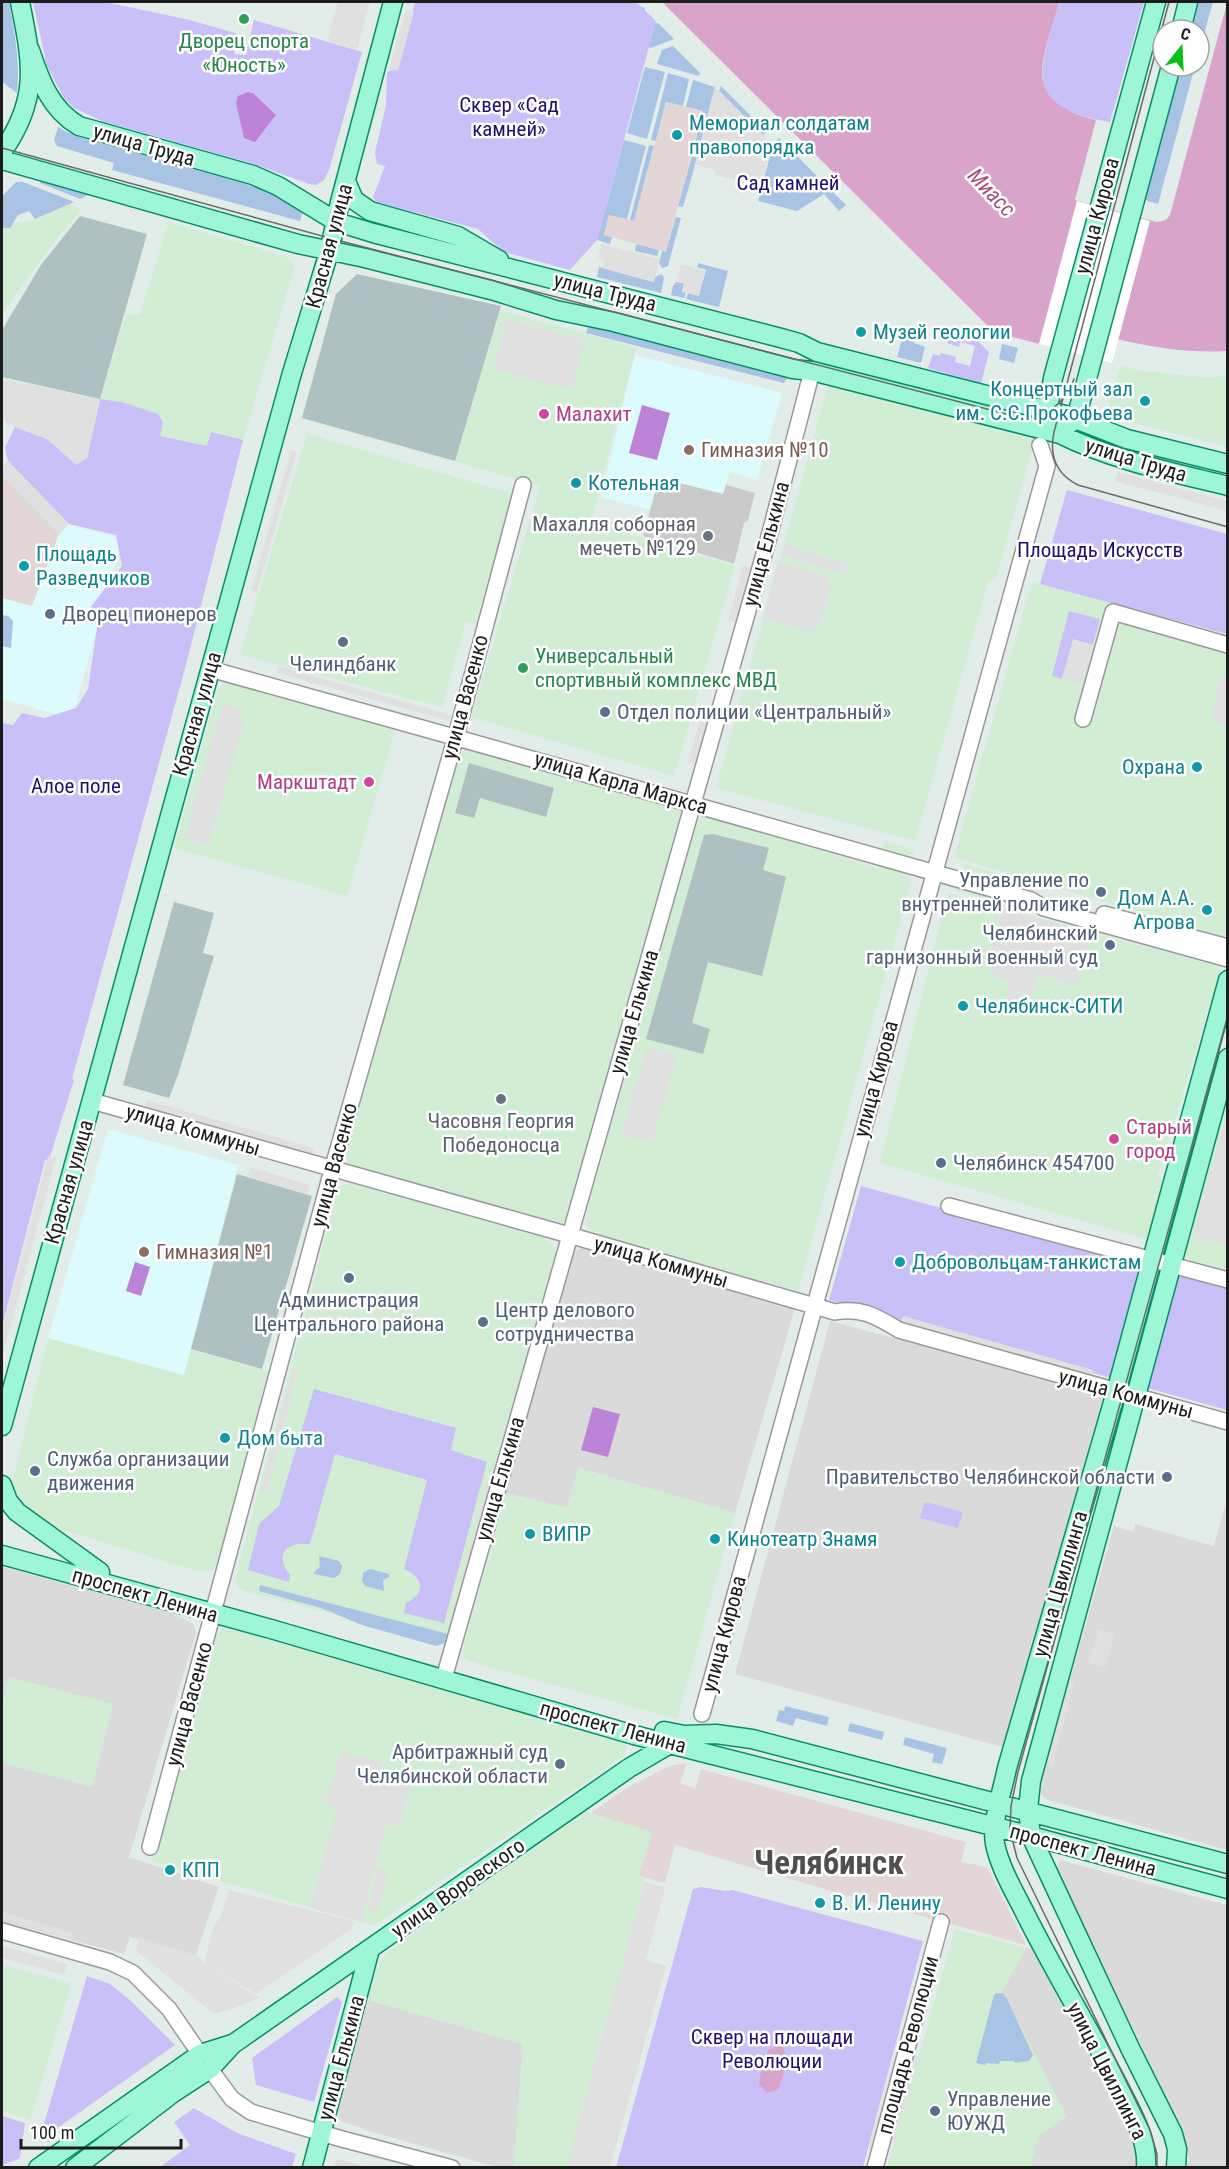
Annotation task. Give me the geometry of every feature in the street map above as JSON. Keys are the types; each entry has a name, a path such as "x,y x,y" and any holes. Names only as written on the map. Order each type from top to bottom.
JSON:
{"main road":[{"path":"2,152 15,132 27,102 30,83 30,50 20,2"},
{"name":"Красная улица","path":"2,1426 292,373 329,252 393,2"},
{"name":"улица Кирова","path":"1156,2 1048,403 1057,433 1076,418 1168,78"},
{"path":"1184,18 1188,2"},
{"name":"улица Труда","path":"30,50 38,75 52,102 61,113 79,126 245,172 278,186 337,222 781,338 799,343 817,352 1051,411 1076,418 1127,439 1227,464"},
{"name":"улица Труда","path":"2,160 329,252 365,258 491,290 574,315 614,322 793,369 812,371 1057,433 1124,460 1227,486"},
{"path":"278,186 303,197 322,199 334,195 346,181 354,200 370,211 458,236 511,268"},
{"name":"улица Елькина","path":"812,371 817,352"},
{"name":"улица Цвиллинга","path":"1146,2168 1145,2147 1137,2124 1098,2047 1044,1950 1000,1860 995,1842 996,1827 1010,1759 1116,1392 1194,1111 1227,980"},
{"name":"улица Цвиллинга","path":"1176,2168 1177,2148 1173,2134 1130,2048 1031,1836 1028,1810 1031,1781 1227,1058"},
{"path":"2,1485 8,1501 17,1512 100,1572"},
{"name":"проспект Ленина","path":"2,1544 634,1735 677,1739 716,1734 752,1738 1227,1864"},
{"name":"проспект Ленина","path":"2,1555 446,1671 677,1739 1227,1889"},
{"path":"629,1768 639,1757 641,1745 634,1735"},
{"name":"улица Воровского","path":"38,2168 233,2044 629,1768 677,1739"},
{"name":"улица Елькина","path":"312,2168 370,1949"},
{"name":"улица Воровского","path":"75,2168 173,2093 205,2061"}],"street":[{"name":"улица Елькина","path":"446,1671 770,532 812,371"},
{"name":"улица Кирова","path":"702,1714 1047,466 1040,445"},
{"name":"улица Васенко","path":"150,1847 332,1170 456,736 523,485"},
{"path":"1083,719 1113,612 1227,645"},
{"name":"улица Карла Маркса","path":"210,669 456,736 860,851 1031,900 1044,908 1227,959"},
{"name":"улица Карла Маркса","path":"1031,900 1047,899 1227,947"},
{"name":"улица Коммуны","path":"92,1101 835,1312 851,1310 875,1316 899,1330 1227,1422"},
{"path":"949,1206 1227,1280"},
{"name":"площадь Революции","path":"876,2168 941,1922"},
{"path":"2,1931 110,1962 133,1973 169,2009 232,2099 241,2107 251,2112 452,2168"}],"shaded area":[{"path":"338,2 370,2 357,50 327,41"},
{"path":"406,10 414,12 398,71 389,69"},
{"path":"715,87 772,144 761,187 715,175 715,170 695,164"},
{"path":"248,92 253,93 276,115 255,142 244,138 236,103 238,96"},
{"path":"666,102 703,111 666,252 604,235 609,215 634,221"},
{"path":"69,203 82,210 53,243 2,314 2,225 31,221"},
{"path":"80,216 147,234 100,399 2,377 2,330 41,265"},
{"path":"169,222 281,255 293,264 294,269 243,440 211,433 208,447 160,436 122,402 100,399 126,314 140,314"},
{"path":"602,244 660,259 654,282 602,268 604,260 598,258"},
{"path":"681,264 705,271 699,296 682,292 684,284 677,281"},
{"path":"357,274 501,306 455,461 302,418 336,294"},
{"path":"501,310 636,348 591,522 735,566 674,776 471,717 540,487 455,461"},
{"path":"507,319 585,340 571,390 493,369"},
{"name":"Гимназия №10","path":"635,355 782,393 757,480 730,472 723,494 659,478 650,510 601,497"},
{"path":"1121,366 1142,371 1211,378 1227,374 1227,447 1109,417 1111,394"},
{"path":"2,379 100,399 87,458 76,465 47,439 15,427 2,419"},
{"path":"829,382 1035,440 996,577 988,583 915,841 716,788"},
{"path":"642,405 670,413 657,460 629,453"},
{"path":"307,434 514,494 475,624 466,622 442,707 240,655"},
{"path":"291,450 297,452 257,592 251,590"},
{"path":"8,461 69,524 59,534 2,475 2,467"},
{"path":"1118,472 1227,501 1227,511 1115,481"},
{"name":"Площадь Разведчиков","path":"2,475 59,534 32,606 2,598"},
{"path":"659,478 723,494 726,485 755,493 748,520 744,523 734,564 643,536"},
{"path":"2,505 122,539 72,719 2,699"},
{"path":"784,544 849,564 846,575 781,555"},
{"path":"778,562 826,576 831,587 820,625 810,632 762,618"},
{"path":"743,565 751,567 736,623 728,621"},
{"path":"1032,582 1227,634 1227,938 954,857"},
{"path":"1073,639 1093,645 1082,684 1062,679"},
{"path":"279,666 451,715 449,721 277,673"},
{"path":"1222,676 1227,677 1227,725 1211,720"},
{"path":"226,681 395,730 347,896 174,848 218,688"},
{"path":"223,703 241,709 243,727 208,846 184,839"},
{"path":"702,712 709,714 695,765 688,763"},
{"path":"468,747 677,805 683,813 568,1218 555,1224 363,1169 348,1163 345,1157 459,753"},
{"path":"469,763 554,788 546,817 480,798 474,818 455,813"},
{"path":"712,816 877,868 885,841 914,850 906,876 912,879 798,1291 603,1237 589,1229 586,1224 586,1216 694,826 701,817"},
{"path":"713,834 769,848 763,870 786,877 762,976 708,962 692,1023 710,1029 703,1054 646,1039 704,835"},
{"path":"965,864 1002,875 995,902 957,891"},
{"path":"948,893 1221,967 1158,1176 1166,1182 1149,1240 880,1163"},
{"path":"174,902 214,913 203,953 214,956 169,1098 123,1085"},
{"path":"1003,909 1092,933 1076,986 1037,974 1028,1007 1006,1000 1010,982 995,977 989,963"},
{"path":"647,1047 677,1055 652,1143 622,1135"},
{"path":"1227,1094 1227,1272 1191,1262 1184,1252"},
{"path":"147,1100 314,1148 312,1155 146,1107"},
{"path":"1227,1113 1228,1245 1193,1235"},
{"name":"Гимназия №1","path":"108,1129 238,1165 184,1375 48,1338"},
{"path":"48,1156 56,1158 2,1358 2,1329"},
{"path":"250,1167 310,1185 307,1194 247,1177"},
{"path":"237,1174 312,1196 262,1369 191,1349"},
{"path":"351,1183 541,1236 556,1250 556,1259 459,1599 449,1631 441,1640 248,1592 239,1588 235,1580 337,1193 339,1187"},
{"path":"585,1246 795,1308 735,1513 579,1468 567,1508 506,1493 563,1274 572,1253"},
{"path":"135,1262 150,1267 141,1296 126,1291"},
{"path":"903,1316 1093,1370 1089,1384 899,1330"},
{"path":"830,1321 1097,1392 1103,1398 1006,1748 735,1674"},
{"path":"48,1338 183,1375 191,1350 271,1372 220,1559 213,1570 197,1571 56,1528 31,1514 11,1487"},
{"path":"293,1367 298,1369 267,1492 261,1491"},
{"path":"593,1407 620,1414 608,1457 581,1450"},
{"path":"494,1462 502,1464 458,1620 451,1618"},
{"path":"578,1468 735,1513 677,1719 489,1667 465,1658 463,1650 467,1634 507,1493 567,1508"},
{"path":"1227,1498 1227,1850 1048,1800 1042,1796 1041,1790 1043,1774 1114,1526 1133,1532 1135,1524 1214,1546"},
{"path":"2,1567 173,1613 193,1624 196,1632 129,1857 219,1887 195,1957 130,1937 124,1954 2,1921 2,1763 92,1786 9,1677 2,1704"},
{"path":"229,1625 623,1741 627,1747 624,1756 374,1926 152,1861 217,1637 220,1630"},
{"path":"1099,1629 1115,1634 1105,1668 1088,1663"},
{"path":"9,1677 113,1704 92,1787 2,1763 2,1704"},
{"path":"1069,1681 1075,1682 1052,1767 1046,1765"},
{"path":"341,1751 382,1762 380,1771 412,1780 399,1827 386,1823 361,1921 310,1908 337,1808 324,1803"},
{"path":"687,1763 680,1783 695,1788 701,1769 966,1842 961,1862 987,1867 1026,1945 675,1845 665,1883 639,1876 652,1832 591,1813 625,1789 669,1766"},
{"path":"586,1811 653,1832 639,1876 645,1882 567,2167 514,2167 523,2044 368,2000 375,1973 385,1954"},
{"path":"1060,1860 1227,1905 1227,2167 1187,2167 1189,2159 1180,2126 1058,1873 1057,1866"},
{"path":"378,1867 388,1869 378,1913 368,1911"},
{"path":"645,1882 665,1888 646,1960 666,1966 610,2167 566,2167"},
{"path":"229,1890 354,1921 351,1929 256,1994 206,1964 259,1998 214,2014 135,1950 140,1938 198,1956 204,1963 214,1926 221,1916"},
{"path":"2,1912 73,1933 71,1939 2,1919"},
{"path":"955,1929 1026,1948 1002,1991 1067,2116 1038,2137 1030,2167 887,2168"},
{"path":"2,1946 67,1964 64,1975 2,1958"},
{"path":"1026,1948 1040,1950 1133,2131 1138,2151 1137,2167 1030,2167 1038,2137 1002,1991"},
{"path":"2,1964 71,1984 30,2120 2,2112"},
{"path":"368,2000 523,2044 514,2167 497,2167 341,2121 338,2107"},
{"path":"896,2051 903,2053 876,2151 869,2149"},
{"path":"911,2054 919,2056 895,2140 888,2138"},
{"path":"337,2159 366,2167 334,2167"}],"green space":[{"path":"2,2 9,2 13,25 17,58 17,93 2,82"},
{"path":"33,2 105,2 190,20 238,34 234,54 246,55 254,20 362,52 329,170 324,180 316,185 309,184 251,163 104,122 74,108 64,98 47,66"},
{"name":"Сквер «Сад камней»","path":"415,2 636,2 656,21 597,240 570,270 504,252 478,229 376,202 373,197 385,166 377,164 375,152 386,105 387,72 397,68"},
{"path":"1059,2 1144,2 1110,122 1081,115 1061,106 1049,95 1043,82 1046,48"},
{"path":"1198,2 1213,2 1209,18 1193,18"},
{"path":"643,7 644,16 651,24 658,23 674,39 651,48 621,40 609,15"},
{"path":"673,46 700,73 699,76 657,64 662,50"},
{"path":"645,67 665,72 647,139 627,133"},
{"path":"668,73 689,79 683,106 666,102 656,141 651,140"},
{"path":"1178,78 1192,78 1158,204 1145,200"},
{"path":"693,80 715,87 698,152 693,151 703,111 686,107"},
{"path":"721,86 767,132 763,135 719,91"},
{"path":"58,127 82,138 258,187 303,210 300,221 112,170 114,163 57,146 54,140"},
{"name":"Сад камней","path":"779,138 846,205 839,211 824,194 797,211 758,201 773,145"},
{"path":"624,140 646,146 627,219 609,215 604,235 612,237 610,244 597,240"},
{"path":"649,145 654,146 634,221 630,220"},
{"path":"692,156 697,158 683,207 678,206"},
{"path":"41,179 91,193 80,199 40,183"},
{"path":"16,182 23,182 74,202 35,219 29,211 18,215 10,228 2,228 2,196"},
{"path":"676,217 681,218 668,266 662,268 659,263 662,251 666,251"},
{"path":"636,244 659,250 657,256 635,251"},
{"path":"698,263 728,271 719,307 686,299 688,293 699,295 706,270 697,267"},
{"path":"599,267 653,282 655,277 662,274 664,278 661,293 597,277"},
{"path":"676,282 684,283 682,291 686,292 684,298 671,295"},
{"path":"588,327 596,327 788,377 784,383 586,333"},
{"path":"952,328 968,332 989,352 981,384 928,368 933,354 940,356 941,353 956,357 955,362 970,366 975,346 960,342 959,347 947,343"},
{"path":"904,332 916,335 914,343 925,347 921,363 897,357"},
{"path":"1002,344 1018,348 1014,363 999,359"},
{"name":"Алое поле","path":"100,399 122,402 158,414 163,422 160,436 207,446 211,432 243,440 187,661 72,1079 74,1080 49,1160 45,1160 2,1327 2,723 13,725 22,713 44,718 76,708 88,689 97,628 90,608 122,566 116,535 69,524 8,461 5,448 15,427 87,458"},
{"name":"Площадь Искусств","path":"1067,490 1227,534 1227,634 1040,584"},
{"path":"1069,611 1100,619 1093,645 1073,640 1062,679 1052,676"},
{"path":"2,615 8,616 13,621 11,648 2,646"},
{"path":"861,1186 1227,1287 1227,1410 829,1300"},
{"path":"314,1389 456,1428 451,1450 487,1462 444,1623 404,1613 406,1603 417,1595 420,1586 416,1576 404,1569 427,1480 335,1454 310,1544 294,1545 289,1547 284,1554 284,1566 290,1574 289,1582 248,1570 259,1524 279,1506"},
{"path":"925,1502 963,1512 958,1528 920,1518"},
{"path":"319,1556 339,1561 342,1566 340,1574 334,1578 314,1574 320,1567"},
{"path":"370,1569 389,1574 389,1577 383,1580 384,1591 365,1586 362,1581 363,1573"},
{"path":"260,1585 448,1634 445,1643 436,1646 362,1625 321,1608 259,1591"},
{"path":"785,1706 829,1717 827,1726 796,1718 793,1726 776,1721 779,1710 784,1711"},
{"path":"850,1723 884,1732 882,1740 848,1731"},
{"path":"905,1737 947,1748 942,1764 932,1762 934,1754 903,1745"},
{"name":"Сквер на площади Революции","path":"701,1887 732,1890 923,1941 863,2167 616,2168 693,1889"},
{"path":"87,1976 110,1984 131,2001 175,2045 39,2141"},
{"path":"1003,1993 1007,1999 1033,2055 1029,2061 1015,2063 1014,2061 1000,2061 999,2064 986,2063 985,2065 976,2063 994,1995"},
{"path":"337,1997 342,2002 314,2102 256,2085 252,2058"},
{"path":"194,2108 237,2133 296,2154 292,2167 160,2167 190,2145 174,2122"},
{"path":"2,2116 25,2123 20,2158 2,2166"}],"water":[{"name":"Миасс","path":"662,2 1059,2 1043,60 1042,76 1046,89 1055,101 1071,111 1096,120 1075,200 1157,222 1166,220 1170,215 1207,78 1211,78 1211,63 1227,3 1227,351 1158,347 1046,321 1039,344 994,332"},
{"path":"776,2045 783,2046 785,2053 788,2054 785,2071 778,2089 767,2093 759,2084 762,2065 769,2049"}],"pier":[{"path":"1077,201 1150,221 1112,363 1039,344"}],"tram line":[{"path":"1169,2 1054,432 1053,449 1059,470 1070,481 1078,485 1228,527"},
{"path":"2,148 333,239 1010,415 1032,416 1050,410 1064,398 1074,379"},
{"path":"1157,2168 1157,2154 1150,2130 1017,1858 1010,1830 1011,1806 1018,1772 1228,1015"}],"place":[{"name":"Дворец спорта «Юность»","path":"244,19"},
{"name":"Мемориал солдатам правопорядка","path":"677,135"},
{"name":"Музей геологии","path":"861,332"},
{"name":"Концертный зал им. С.С.Прокофьева","path":"1145,401"},
{"name":"Малахит","path":"544,414"},
{"name":"Гимназия №10","path":"689,450"},
{"name":"Котельная","path":"576,483"},
{"name":"Махалля соборная мечеть №129","path":"708,536"},
{"name":"Площадь Разведчиков","path":"24,566"},
{"name":"Дворец пионеров","path":"50,614"},
{"name":"Челиндбанк","path":"343,642"},
{"name":"Универсальный спортивный комплекс МВД","path":"523,668"},
{"name":"Отдел полиции «Центральный»","path":"605,712"},
{"name":"Охрана","path":"1197,767"},
{"name":"Маркштадт","path":"369,782"},
{"name":"Управление по внутренней политике","path":"1101,892"},
{"name":"Дом А.А. Агрова","path":"1207,910"},
{"name":"Челябинский гарнизонный военный суд","path":"1110,945"},
{"name":"Челябинск-СИТИ","path":"963,1006"},
{"name":"Часовня Георгия Победоносца","path":"501,1099"},
{"name":"Старый город","path":"1114,1139"},
{"name":"Челябинск 454700","path":"941,1163"},
{"name":"Гимназия №1","path":"144,1252"},
{"name":"Добровольцам-танкистам","path":"900,1262"},
{"name":"Администрация Центрального района","path":"349,1278"},
{"name":"Центр делового сотрудничества","path":"483,1322"},
{"name":"Дом быта","path":"225,1438"},
{"name":"Служба организации движения","path":"35,1471"},
{"name":"Правительство Челябинской области","path":"1167,1477"},
{"name":"ВИПР","path":"530,1534"},
{"name":"Кинотеатр Знамя","path":"715,1539"},
{"name":"Арбитражный суд Челябинской области","path":"560,1764"},
{"name":"КПП","path":"170,1870"},
{"name":"В. И. Ленину","path":"820,1903"},
{"name":"Управление ЮУЖД","path":"935,2111"}],"district":[{"name":"Челябинск","path":"829,1862"}]}
